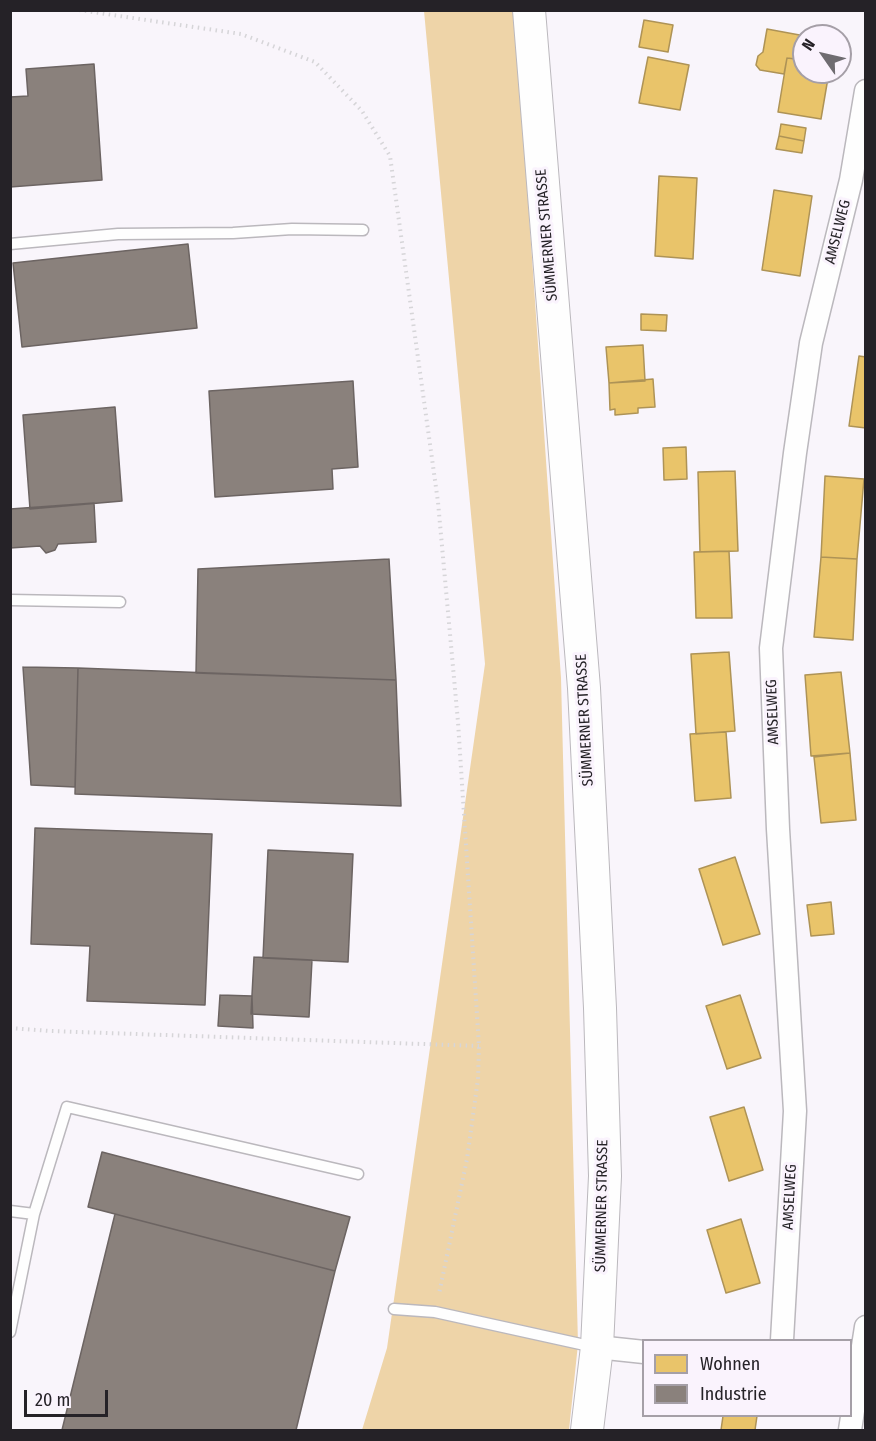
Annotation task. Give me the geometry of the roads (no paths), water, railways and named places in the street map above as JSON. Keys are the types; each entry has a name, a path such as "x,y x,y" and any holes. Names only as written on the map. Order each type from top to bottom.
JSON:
{"main road":[{"name":"SÜMMERNER STRASSE","path":"529,10 584,688 600,1008 604,1176 597,1347 587,1431"}],"street":[{"name":"AMSELWEG","path":"782,1339 795,1110 778,829 771,648 811,343 851,180 866,91"},
{"path":"850,1431 866,1327"},
{"path":"597,1347 642,1352"}],"lane":[{"path":"10,244 118,234 233,233 292,229 363,230"},
{"path":"10,600 120,602"},
{"path":"10,1332 34,1214 67,1107 358,1174"},
{"path":"10,1211 34,1214"},
{"path":"394,1308 435,1312 597,1347"}]}
